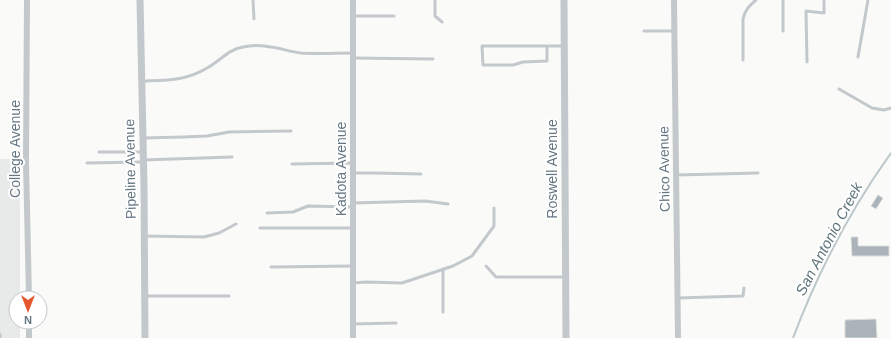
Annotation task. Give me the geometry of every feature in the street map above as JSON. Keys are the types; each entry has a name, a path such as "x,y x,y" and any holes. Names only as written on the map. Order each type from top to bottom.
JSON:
{"street":[{"name":"College Avenue","path":"27,0 26,163 29,290"},
{"name":"Pipeline Avenue","path":"140,0 145,338"},
{"name":"Kadota Avenue","path":"353,0 353,338"},
{"name":"Roswell Avenue","path":"564,0 566,338"},
{"name":"Chico Avenue","path":"674,0 678,338"}],"lane":[{"path":"253,0 254,19"},
{"path":"435,0 435,16 442,22"},
{"path":"743,60 744,14 746,9 756,0"},
{"path":"783,0 783,31"},
{"path":"807,62 806,11 824,13 824,0"},
{"path":"858,57 868,0"},
{"path":"353,16 394,16"},
{"path":"644,31 674,31"},
{"path":"142,81 177,80 194,75 209,68 236,48 245,46 271,47 301,53 433,59"},
{"path":"547,46 547,61 523,62 513,65 483,65 482,46 547,46 564,46"},
{"path":"839,88 872,108 884,110 891,108"},
{"path":"143,138 184,138 228,132 291,131"},
{"path":"99,152 143,152"},
{"path":"87,163 232,157"},
{"path":"292,164 353,163"},
{"path":"353,173 421,174"},
{"path":"676,175 758,173"},
{"path":"267,213 293,212 308,206 425,201 448,204"},
{"path":"353,283 402,283 453,266 472,256 494,226 494,208"},
{"path":"144,236 204,237 219,233 236,224"},
{"path":"260,228 353,228"},
{"path":"271,267 353,266"},
{"path":"486,266 496,277 566,277"},
{"path":"443,269 443,312"},
{"path":"678,298 742,296 744,288"},
{"path":"145,296 229,296"},
{"path":"353,324 396,324"}],"shaded area":[{"path":"0,159 20,159 20,290 8,290 8,330 20,330 20,338 0,338"}],"building":[{"path":"878,195 883,198 876,209 871,206"},
{"path":"851,237 858,237 858,246 889,246 889,256 852,256"},
{"path":"876,319 877,338 845,338 845,320"}],"waterway":[{"name":"San Antonio Creek","path":"793,338 813,289 836,242 862,197 891,153"}]}
